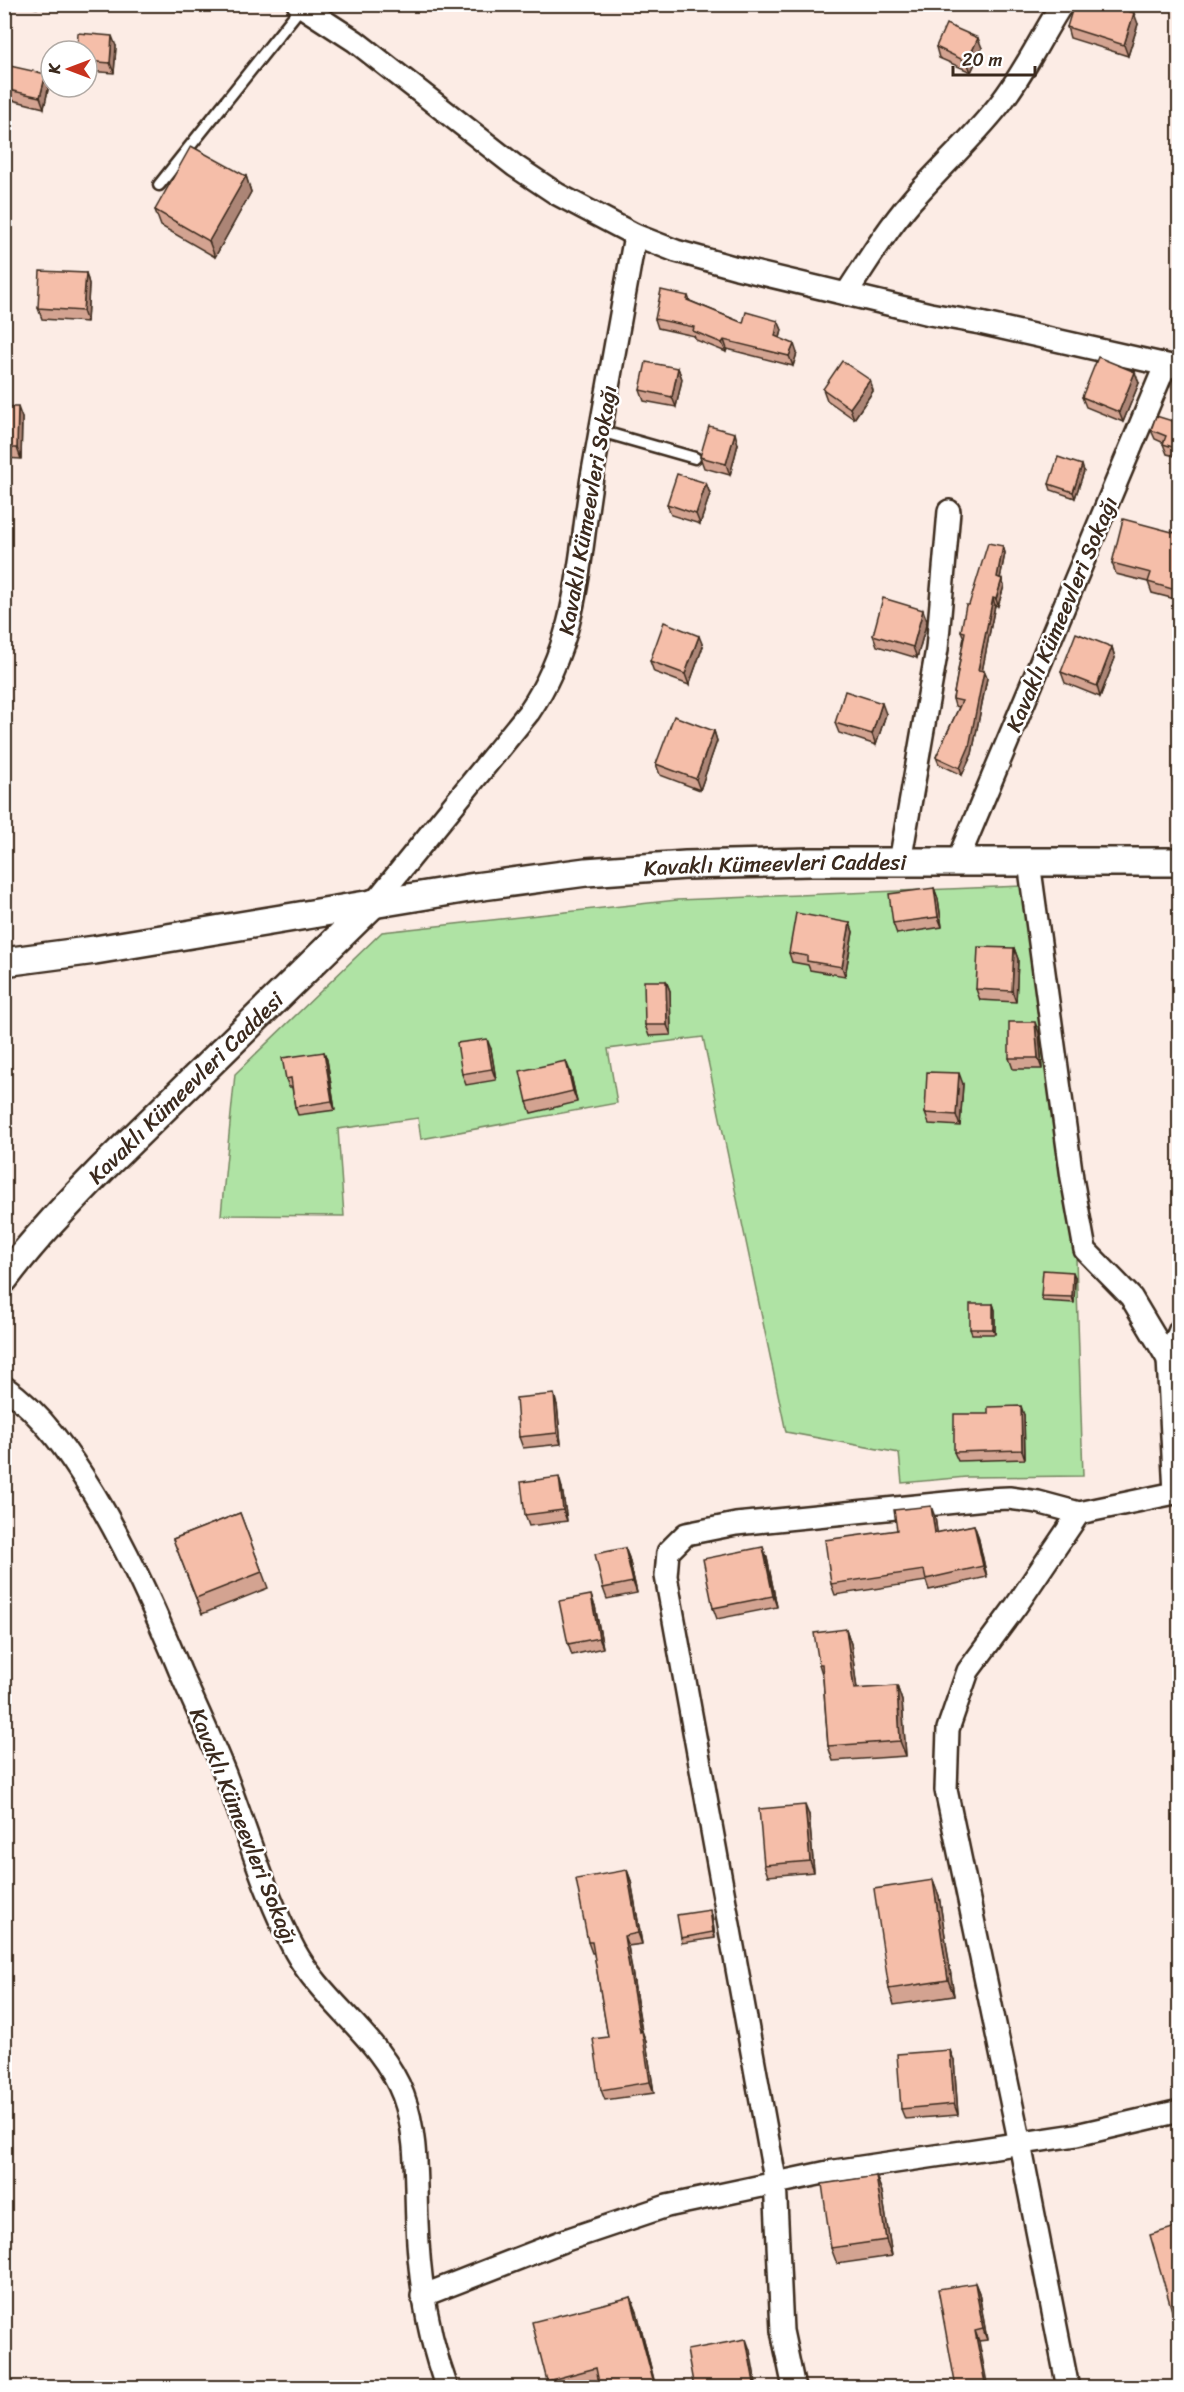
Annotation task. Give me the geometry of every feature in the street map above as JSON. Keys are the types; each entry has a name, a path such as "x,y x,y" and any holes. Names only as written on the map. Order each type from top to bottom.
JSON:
{"street":[{"path":"846,294 883,237 911,201 980,128 1020,78 1035,47 1062,4"},
{"name":"Kavaklı Kümeevleri Sokağı","path":"300,5 356,41 515,166 557,194 635,235 676,251 846,294 930,314 1029,333 1172,367 957,862"},
{"name":"Kavaklı Kümeevleri Sokağı","path":"374,903 529,712 546,687 567,632 577,583 600,431 635,235"},
{"path":"900,862 937,649 949,512"},
{"path":"1029,862 1067,1145 1085,1251 1131,1297 1168,1359"},
{"name":"Kavaklı Kümeevleri Caddesi","path":"4,962 95,950 475,887 586,872 726,864 1179,862"},
{"name":"Kavaklı Kümeevleri Caddesi","path":"4,1279 33,1242 103,1168 374,903"},
{"path":"794,2388 782,2331 775,2183 666,1576 668,1552 686,1534 736,1524 1009,1498 1038,1502 1079,1514 1177,1493 1168,1359 1179,1330"},
{"name":"Kavaklı Kümeevleri Sokağı","path":"4,1387 37,1417 63,1446 110,1521 139,1576 180,1669 296,1953 318,1984 366,2036 388,2065 403,2095 414,2146 422,2295 447,2388"},
{"path":"1068,2388 946,1790 948,1729 968,1671 1079,1514"},
{"path":"422,2295 625,2219 667,2206 775,2183 938,2155 1076,2135 1179,2111"}],"lane":[{"path":"159,185 300,5"},
{"path":"600,431 695,458"}],"green space":[{"path":"1022,886 1076,1259 1083,1476 966,1477 902,1483 899,1453 786,1432 703,1037 608,1049 617,1103 421,1139 418,1118 338,1129 344,1216 221,1215 235,1074 382,932 677,900"}],"building":[{"path":"1074,4 1108,4 1134,13 1124,45 1067,27"},
{"path":"946,24 978,38 967,62 936,47"},
{"path":"78,33 112,36 110,63 99,62 99,39 78,39"},
{"path":"10,66 39,72 39,97 4,89"},
{"path":"191,146 246,176 209,241 155,210"},
{"path":"40,271 86,273 83,311 38,308"},
{"path":"661,290 688,296 687,300 743,323 746,312 778,321 775,336 794,344 789,356 724,340 722,343 693,331 694,327 655,319"},
{"path":"1098,357 1135,372 1119,412 1082,397"},
{"path":"842,361 870,380 850,408 823,389"},
{"path":"646,362 678,368 672,397 640,390"},
{"path":"4,407 18,407 17,448 4,448"},
{"path":"1156,416 1179,423 1179,449 1163,444 1166,436 1151,430"},
{"path":"709,426 735,433 726,464 700,457"},
{"path":"1058,457 1082,465 1073,492 1049,484"},
{"path":"677,474 706,483 696,514 667,504"},
{"path":"1123,519 1176,533 1179,526 1179,591 1148,582 1151,573 1112,563"},
{"path":"988,543 1003,546 997,577 1002,579 996,599 993,598 978,670 984,671 969,747 960,768 936,757 962,701 953,699 965,632 961,631 966,605 969,605"},
{"path":"883,598 923,610 913,647 873,635"},
{"path":"664,622 699,636 685,674 650,661"},
{"path":"1076,633 1112,647 1097,686 1061,672"},
{"path":"845,691 882,703 872,734 835,723"},
{"path":"674,716 714,731 696,779 656,764"},
{"path":"1179,757 1179,782 1173,781"},
{"path":"934,888 938,917 893,923 889,894"},
{"path":"796,913 850,923 842,967 807,961 807,956 789,953"},
{"path":"978,947 1014,948 1012,991 976,989"},
{"path":"644,981 666,981 667,1025 645,1025"},
{"path":"1009,1022 1035,1022 1038,1058 1009,1058"},
{"path":"487,1039 492,1069 462,1074 457,1043"},
{"path":"324,1052 332,1101 295,1107 291,1078 286,1079 282,1058"},
{"path":"566,1061 573,1091 527,1102 520,1071"},
{"path":"927,1072 959,1073 956,1115 925,1113"},
{"path":"1043,1270 1073,1272 1072,1297 1041,1296"},
{"path":"970,1304 993,1304 993,1329 970,1329"},
{"path":"554,1394 557,1433 519,1437 516,1398"},
{"path":"1021,1406 1022,1450 954,1452 954,1414 988,1414 988,1407"},
{"path":"559,1477 563,1510 525,1515 521,1482"},
{"path":"931,1506 935,1533 974,1525 983,1566 926,1579 924,1570 831,1584 825,1540 897,1530 894,1510"},
{"path":"240,1513 262,1572 196,1598 173,1539"},
{"path":"763,1547 773,1596 713,1608 703,1559"},
{"path":"625,1548 633,1582 603,1588 595,1554"},
{"path":"591,1595 599,1638 568,1644 559,1601"},
{"path":"846,1629 854,1689 897,1686 900,1741 828,1746 822,1664 819,1664 814,1633"},
{"path":"805,1805 810,1861 764,1865 759,1809"},
{"path":"627,1870 638,1933 624,1936 650,2082 601,2090 593,2039 608,2037 592,1942 588,1942 576,1879"},
{"path":"933,1880 948,1980 889,1989 874,1889"},
{"path":"710,1910 713,1932 681,1938 677,1915"},
{"path":"950,2050 954,2104 901,2109 897,2054"},
{"path":"876,2176 886,2240 831,2248 822,2184"},
{"path":"1179,2226 1179,2320 1175,2321 1150,2235"},
{"path":"975,2283 983,2329 975,2331 986,2388 956,2388 938,2289"},
{"path":"631,2297 655,2388 600,2388 596,2368 547,2381 532,2322"},
{"path":"746,2339 755,2388 694,2388 687,2350"}]}
